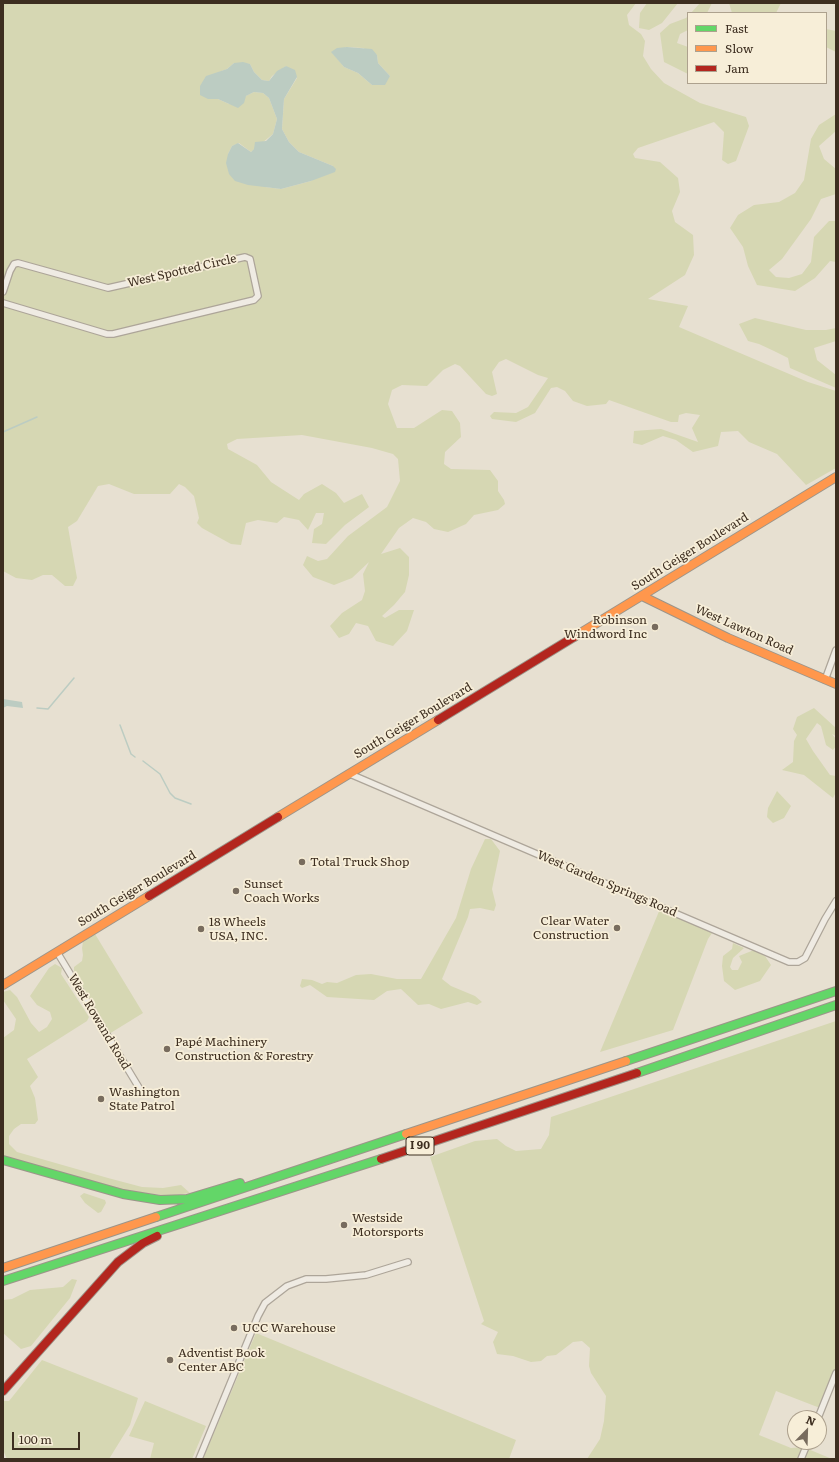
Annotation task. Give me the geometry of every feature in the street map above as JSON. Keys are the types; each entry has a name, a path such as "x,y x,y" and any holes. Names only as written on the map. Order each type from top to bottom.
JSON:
{"main road":[{"name":"South Geiger Boulevard","path":"3,985 836,477"},
{"name":"West Lawton Road","path":"642,596 728,638 836,684"},
{"name":"I 90","path":"3,1268 836,991"},
{"name":"I 90","path":"3,1281 187,1220 421,1146 836,1005"},
{"path":"3,1160 123,1194 160,1200 187,1199 266,1176 304,1169"},
{"path":"3,1391 118,1262 143,1243 187,1220"}],"street":[{"name":"West Spotted Circle","path":"3,292 14,264 108,288 245,257 250,259 258,290 258,296 254,300 113,334 107,334 3,303"},
{"path":"825,680 836,650"},
{"name":"West Garden Springs Road","path":"350,774 789,962 798,962 806,958 825,919 836,902"},
{"name":"West Rowand Road","path":"57,952 141,1092"},
{"path":"199,1459 258,1316 265,1303 287,1286 306,1279 326,1279 366,1275 408,1262"},
{"path":"821,1410 836,1373"}],"green space":[{"path":"3,3 636,3 627,15 629,25 641,34 645,41 643,56 651,69 664,83 700,103 746,117 749,126 736,161 728,164 722,160 724,132 714,122 638,148 633,154 635,158 660,162 678,178 680,192 672,211 675,222 693,235 694,255 685,275 648,299 688,306 679,327 808,382 836,391 836,468 806,485 777,454 749,442 738,431 721,432 718,446 693,452 676,440 663,436 642,445 633,443 634,431 661,429 698,442 692,428 700,415 686,413 679,415 678,422 671,422 609,400 606,404 587,406 573,401 565,391 557,387 551,388 535,413 516,422 492,419 490,416 494,412 516,413 528,407 548,378 538,375 506,359 499,362 492,372 497,394 492,396 486,394 460,366 455,364 443,370 427,386 402,385 392,390 388,404 397,428 414,428 442,410 452,411 460,423 461,437 445,452 444,464 451,469 490,470 498,481 498,491 505,504 498,510 474,515 466,524 448,532 434,529 426,522 413,518 399,528 381,554 400,548 409,557 409,575 405,592 382,616 385,618 399,610 414,610 407,631 393,646 376,641 368,626 356,623 349,634 339,638 330,626 342,613 362,600 365,591 363,574 369,562 352,578 334,585 313,577 303,565 307,556 318,561 327,559 348,536 387,507 400,481 398,459 393,454 372,448 302,435 237,439 227,444 228,449 257,465 271,482 299,500 304,494 322,484 336,493 344,503 362,494 369,507 345,525 326,544 312,543 314,529 322,524 324,513 316,513 308,530 299,520 284,517 277,523 258,520 246,523 241,545 231,544 202,528 197,523 199,518 194,496 185,487 179,484 170,494 134,494 109,484 98,486 77,521 68,527 77,578 73,586 65,586 52,575 43,575 32,580 16,578 3,571","holes":["347,47 363,48 377,55 378,63 390,76 372,85 358,73 344,67 332,52","234,63 250,64 254,72 262,80 269,81 272,76 286,66 297,78 284,99 282,129 289,142 299,152 333,166 311,181 281,189 265,187 228,154 232,146 239,143 251,152 273,134 277,119 269,98 263,93 254,92 229,104 218,99 217,73 227,69"]},
{"path":"647,3 678,3 662,23 649,30 639,28 640,13"},
{"path":"700,3 712,3 708,12 692,12"},
{"path":"729,3 781,3 776,12 732,12"},
{"path":"687,17 687,30 680,34 677,43 687,47 687,74 664,62 660,33 670,24"},
{"path":"827,29 836,31 836,52 827,48"},
{"path":"836,114 836,131 819,146 824,159 836,169 836,194 821,199 811,219 782,259 769,270 776,277 789,278 802,274 811,262 814,237 829,221 836,221 836,262 830,261 815,278 795,291 757,285 748,266 743,247 730,228 738,215 754,205 779,202 795,193 804,180 811,139 819,125"},
{"path":"755,318 806,330 826,330 836,328 836,341 814,348 817,360 836,375 836,388 790,368 788,358 759,344 748,341 739,324"},
{"path":"814,708 836,728 836,736 832,734 836,739 836,746 833,750 826,745 821,726 817,723 806,739 830,775 836,776 836,792 833,798 804,775 782,770 793,762 794,741 797,735 793,729 797,717"},
{"path":"777,791 791,806 784,818 773,823 767,817 768,808"},
{"path":"485,839 491,839 500,851 492,889 496,905 494,911 480,908 470,909 442,979 451,986 475,996 482,1002 477,1005 468,1002 441,1009 429,1004 418,1005 401,989 387,991 374,1000 327,997 310,985 302,988 300,986 302,979 312,980 322,984 327,982 337,983 356,975 371,974 397,979 421,979 456,918 471,869"},
{"path":"660,909 712,933 708,939 673,1030 600,1052"},
{"path":"95,934 143,1013 109,1034 74,972 74,967 82,961 83,942"},
{"path":"733,943 744,948 733,958 730,967 732,970 738,970 742,962 739,956 754,950 765,956 771,965 760,981 735,990 724,981 722,966 723,956 732,949"},
{"path":"55,964 62,968 61,974 89,1017 87,1021 27,1059 38,1077 30,1086 35,1098 38,1120 35,1124 21,1124 14,1129 9,1136 9,1144 17,1152 108,1178 142,1187 163,1188 181,1185 190,1193 168,1196 118,1189 3,1156 3,1038 14,1030 16,1019 3,1000 3,992 10,990 17,997 31,1023 39,1032 47,1027 52,1019 50,1012 37,1005 30,996 49,968"},
{"path":"836,1021 836,1367 820,1408 776,1391 759,1435 787,1446 787,1450 802,1450 798,1459 587,1459 600,1439 604,1421 606,1396 591,1373 589,1366 590,1348 582,1341 573,1342 556,1355 547,1356 541,1361 531,1362 513,1356 497,1354 493,1342 498,1332 481,1324 484,1321 430,1157 475,1141 497,1139 516,1151 541,1149 549,1135 551,1117"},
{"path":"84,1193 105,1200 106,1203 101,1212 98,1213 85,1203 80,1196"},
{"path":"72,1279 77,1280 70,1298 31,1346 21,1349 3,1333 3,1300 12,1299 30,1290 63,1287"},
{"path":"256,1333 516,1440 509,1459 203,1459"},
{"path":"42,1360 138,1398 130,1425 109,1459 7,1459 3,1450 3,1401 9,1401"},
{"path":"145,1401 206,1426 192,1459 150,1459 154,1443 129,1436"},
{"path":"808,1450 810,1450 832,1459 805,1459"}],"shaded area":[{"path":"347,47 372,49 377,55 378,63 390,76 385,85 372,85 358,73 344,67 331,52 337,48"},
{"path":"243,62 250,64 254,72 262,80 269,81 277,71 286,66 295,70 297,77 284,99 282,129 289,142 299,152 333,166 336,169 335,172 311,181 281,189 248,185 235,181 229,174 226,163 232,146 238,143 251,152 254,149 255,142 266,141 273,134 277,119 269,98 263,93 254,92 246,96 244,103 238,108 218,99 208,99 200,95 200,86 206,76 227,69 234,63"},
{"path":"3,699 22,702 23,708 7,706 3,708"}],"waterway":[{"path":"3,432 37,417"},
{"path":"37,708 48,709 74,678"},
{"path":"120,725 131,754 135,757"},
{"path":"143,761 160,774 170,793 175,798 191,804"}],"traffic: fast":[{"path":"626,1061 836,991"},
{"path":"637,1073 836,1005"},
{"path":"156,1217 406,1134"},
{"path":"3,1281 381,1159"},
{"path":"3,1160 123,1194 160,1200 187,1199 240,1183"}],"traffic: slow":[{"path":"574,637 836,477"},
{"path":"642,596 728,638 836,684"},
{"path":"278,817 438,720"},
{"path":"3,985 149,896"},
{"path":"406,1134 626,1061"},
{"path":"3,1268 156,1217"}],"traffic: jam":[{"path":"438,720 574,637"},
{"path":"149,896 278,817"},
{"path":"381,1159 637,1073"},
{"path":"3,1391 118,1262 143,1243 157,1236"}],"place":[{"name":"Robinson Windword Inc","path":"655,627"},
{"name":"Total Truck Shop","path":"302,862"},
{"name":"Sunset Coach Works","path":"236,891"},
{"name":"Clear Water Construction","path":"617,928"},
{"name":"18 Wheels USA, INC.","path":"201,929"},
{"name":"Papé Machinery Construction & Forestry","path":"167,1049"},
{"name":"Washington State Patrol","path":"101,1099"},
{"name":"Westside Motorsports","path":"344,1225"},
{"name":"UCC Warehouse","path":"234,1328"},
{"name":"Adventist Book Center ABC","path":"170,1360"}]}
